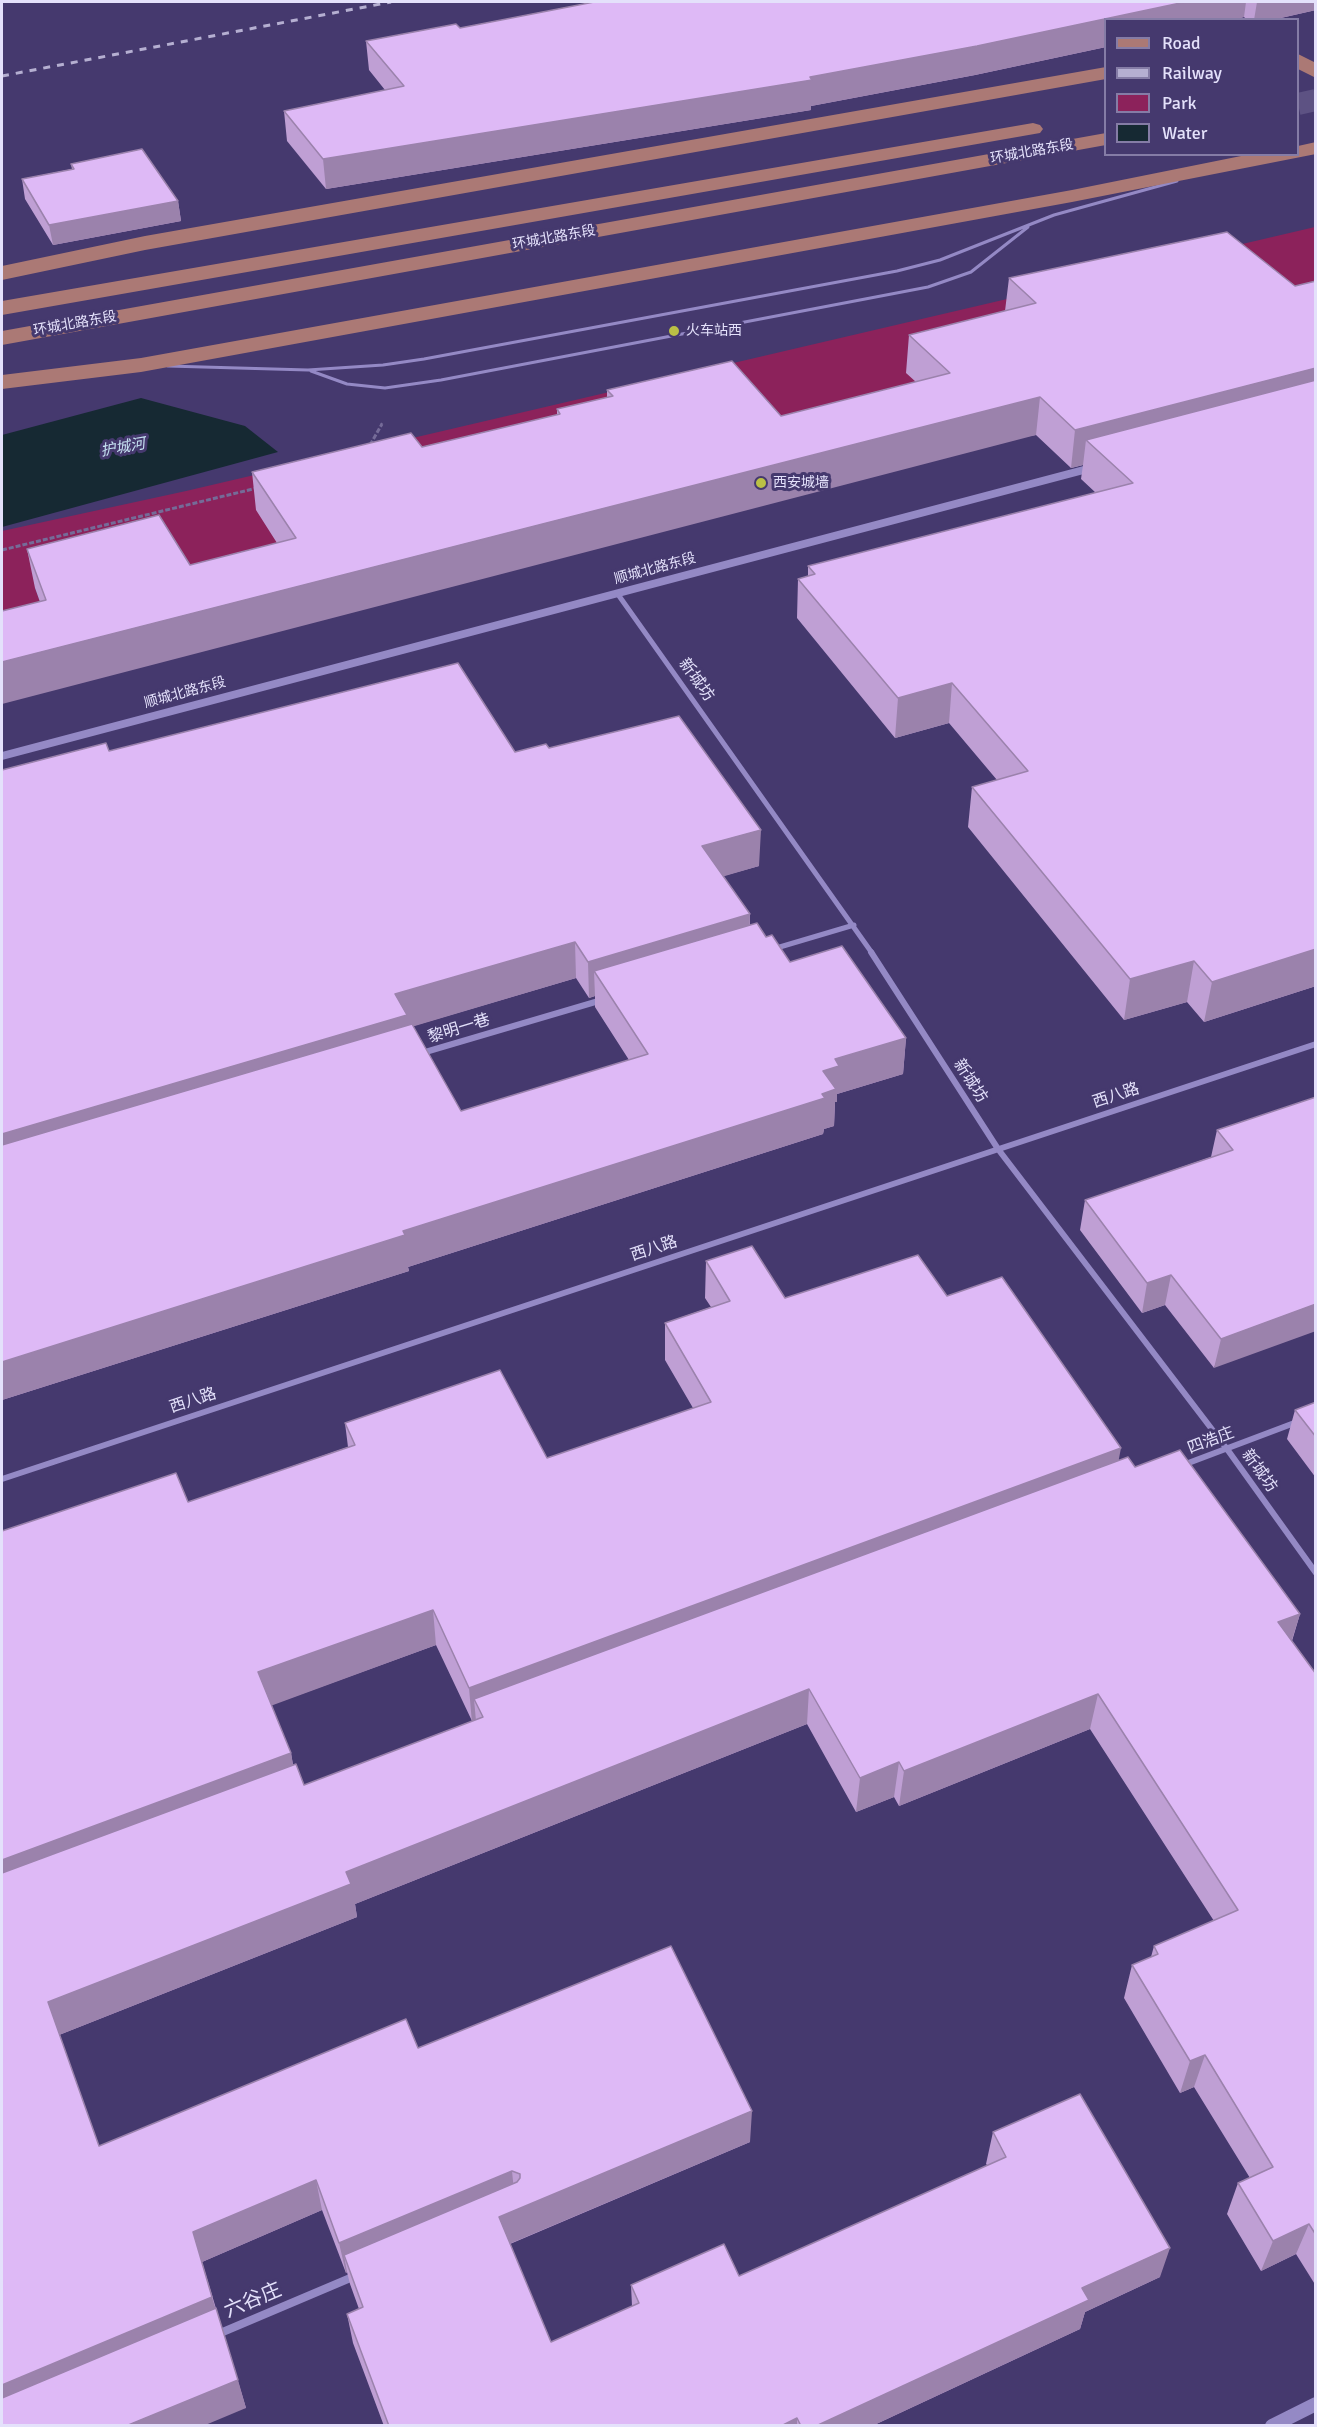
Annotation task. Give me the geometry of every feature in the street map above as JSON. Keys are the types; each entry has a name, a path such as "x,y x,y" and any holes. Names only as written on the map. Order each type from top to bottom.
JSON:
{"main road":[{"path":"1299,61 1316,72"},
{"path":"2,273 146,243 1104,73"},
{"name":"环城北路东段","path":"2,308 1059,124"},
{"name":"环城北路东段","path":"2,338 1104,139"},
{"path":"1299,152 1316,148"},
{"path":"2,382 141,365 1230,167 1277,156"}],"street":[{"name":"顺城北路东段","path":"2,756 1109,464"},
{"name":"新城坊","path":"617,593 854,925 998,1149 1227,1449 1316,1574"},
{"path":"763,952 854,925"},
{"name":"黎明一巷","path":"411,1057 604,999"},
{"name":"西八路","path":"2,1479 1316,1044"},
{"name":"四浩庄","path":"1170,1470 1304,1419"},
{"name":"六谷庄","path":"210,2337 363,2272"},
{"path":"1272,2426 1316,2404"}],"lane":[{"path":"141,365 308,370 383,365 424,359 897,271 940,260 1054,215 1230,167"},
{"path":"308,370 347,384 396,387 928,287 971,272 1033,223"}],"path":[{"path":"370,446 384,418"},
{"path":"2,550 262,487"}],"green space":[{"path":"1315,227 1315,317 196,604 35,588 54,640 2,653 2,531 186,491"}],"water":[{"name":"护城河","path":"141,398 245,426 278,452 2,527 2,435"}],"building":[{"path":"594,2 1185,2 977,46 810,77 812,80 323,159 284,111 404,86 366,41 456,24 460,28"},
{"path":"142,149 178,201 49,225 22,179 74,169 71,164"},
{"path":"1227,232 1295,286 1316,281 1316,368 1075,430 1040,397 2,662 2,611 46,600 27,549 159,515 190,565 296,538 252,472 411,433 422,447 560,414 557,409 613,396 607,390 732,361 781,416 950,373 909,335 1036,303 1009,278"},
{"path":"1316,380 1316,949 1212,982 1194,961 1130,979 972,787 1028,771 952,683 898,698 798,579 815,574 808,566 1133,483 1086,440"},
{"path":"458,663 515,752 546,744 549,748 679,716 761,830 702,846 750,914 588,962 575,942 395,994 407,1015 2,1134 2,770 106,743 109,751"},
{"path":"757,923 766,937 772,935 790,962 842,946 906,1038 835,1059 839,1066 823,1071 836,1089 822,1094 825,1098 403,1231 405,1235 2,1362 2,1145 412,1024 461,1111 648,1054 594,971"},
{"path":"1316,1097 1316,1304 1221,1339 1171,1275 1147,1283 1085,1200 1233,1150 1217,1130"},
{"path":"752,1246 785,1298 918,1255 947,1296 1002,1277 1121,1448 469,1688 433,1610 258,1672 291,1753 2,1860 2,1531 176,1473 188,1502 355,1445 345,1423 500,1370 547,1458 711,1402 665,1323 730,1301 706,1261"},
{"path":"1316,1402 1316,1437 1295,1410"},
{"path":"1180,1450 1300,1614 1278,1622 1316,1674 1316,2235 1309,2224 1273,2241 1238,2183 1273,2167 1205,2055 1190,2061 1132,1965 1158,1954 1154,1946 1238,1910 1098,1694 904,1771 899,1762 860,1778 809,1689 346,1872 351,1884 48,2002 99,2146 406,2019 418,2048 671,1946 752,2111 499,2217 551,2342 639,2303 631,2285 724,2244 739,2276 1006,2157 993,2132 1080,2094 1170,2248 1082,2288 1089,2300 816,2426 801,2426 797,2418 781,2426 389,2426 347,2314 363,2307 344,2255 517,2182 520,2174 512,2171 339,2243 316,2180 193,2232 212,2297 2,2385 2,1873 296,1764 304,1785 483,1717 474,1699 1128,1457 1135,1467"},
{"path":"216,2308 238,2380 126,2426 2,2426 2,2398"}],"tunnel":[{"path":"1299,104 1316,100"}],"railway":[{"path":"2,76 391,2"}],"place":[{"name":"火车站西","path":"674,331"},
{"name":"西安城墙","path":"761,483"}]}
